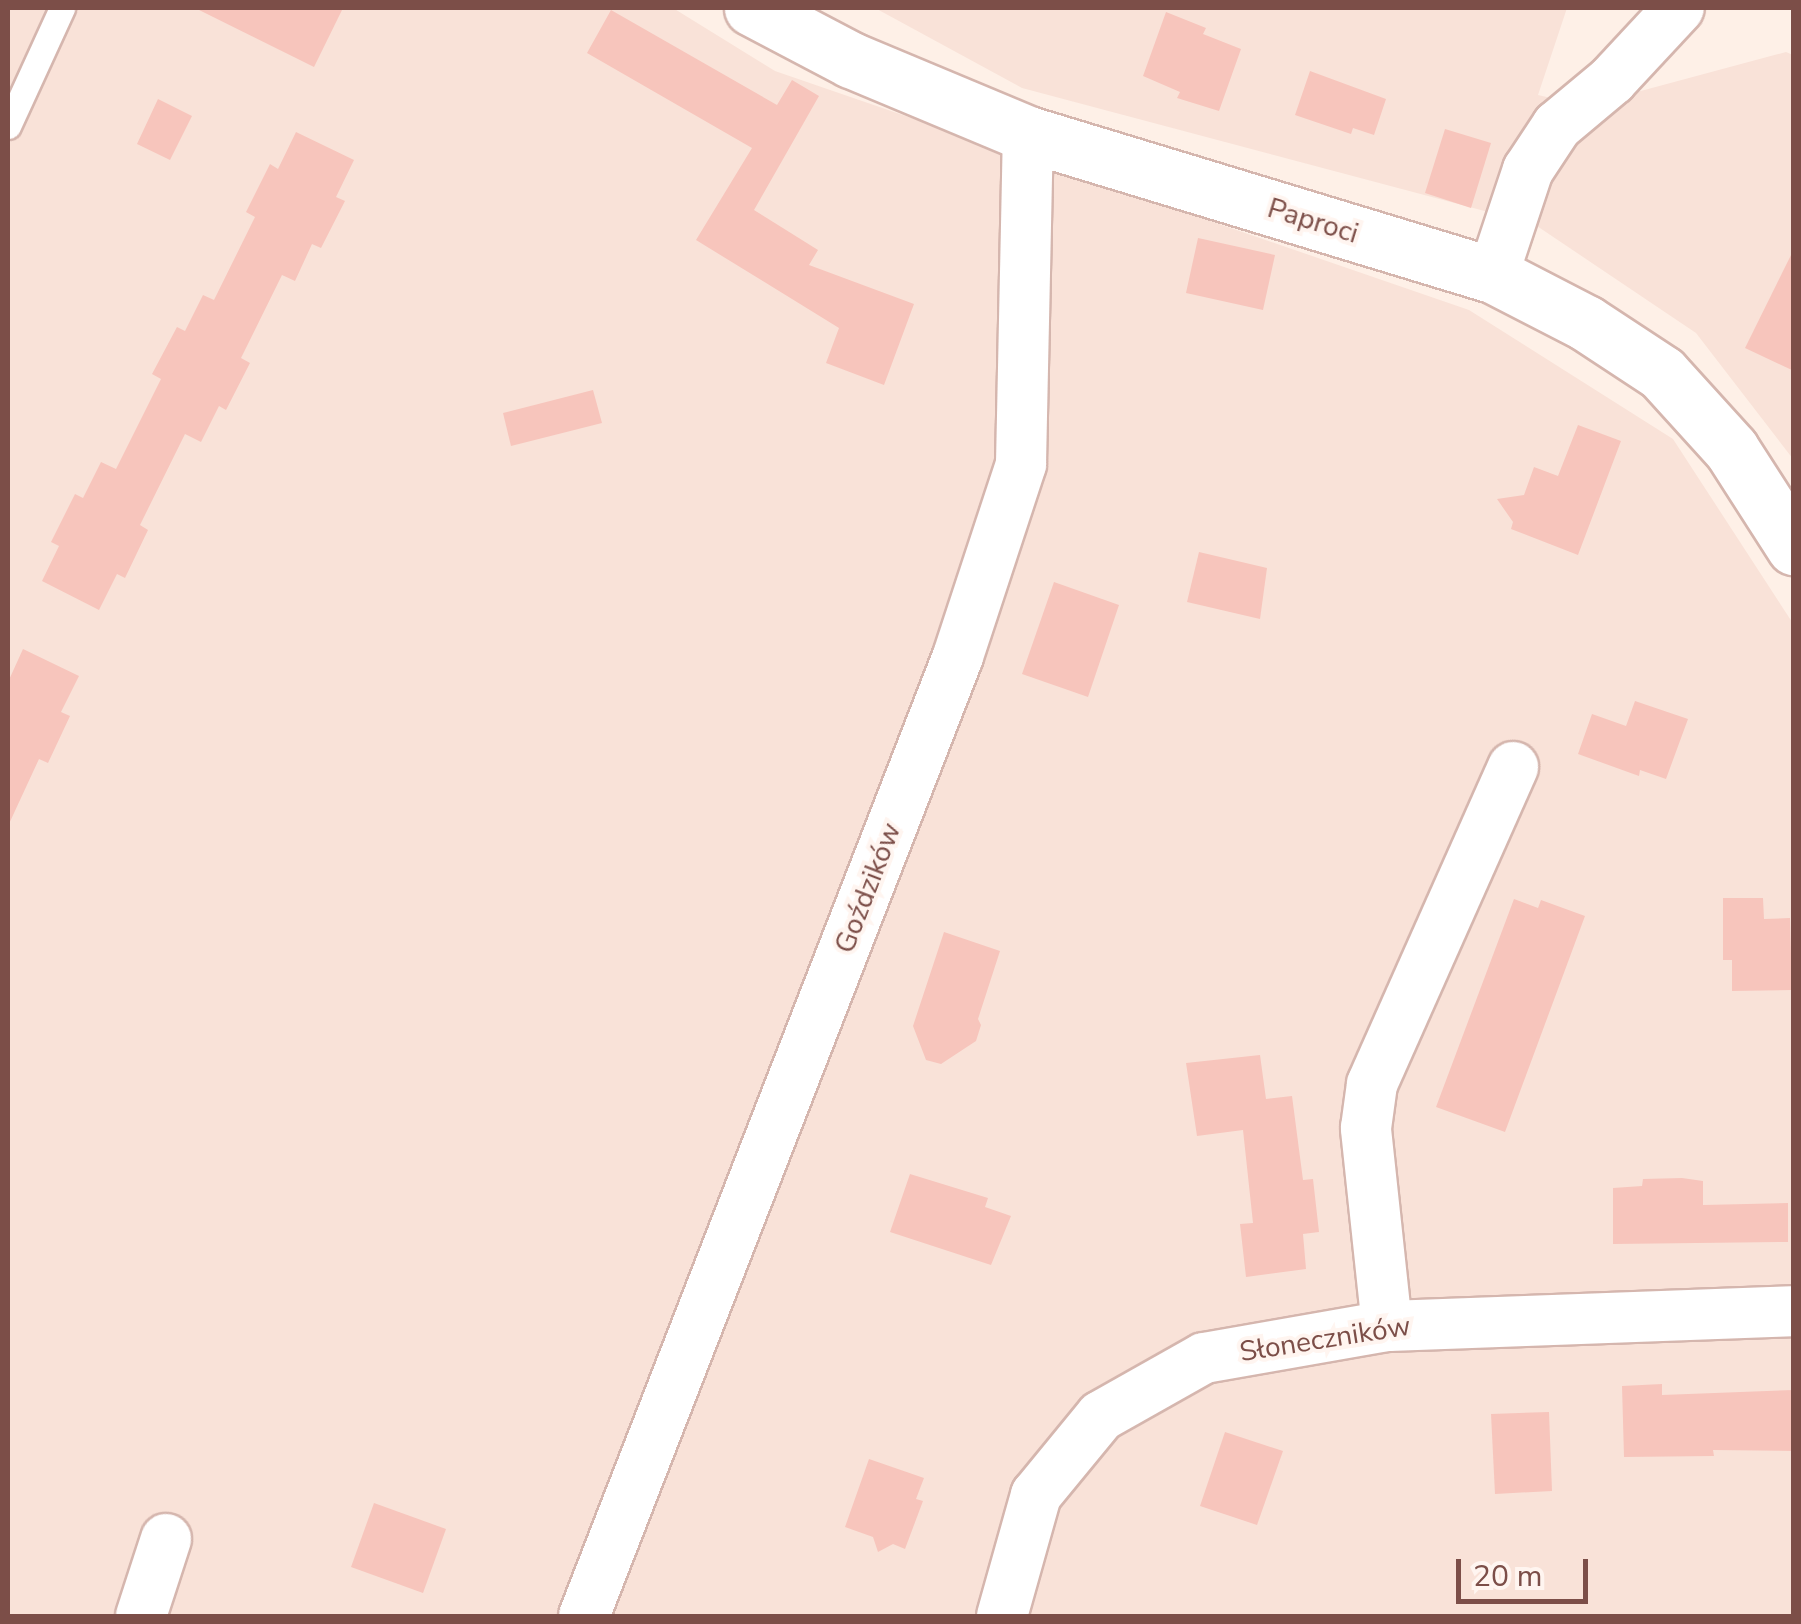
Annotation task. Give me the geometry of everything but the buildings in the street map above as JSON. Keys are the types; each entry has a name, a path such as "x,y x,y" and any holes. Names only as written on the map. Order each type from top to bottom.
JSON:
{"street":[{"name":"Paproci","path":"752,8 851,60 1028,134 1494,275 1586,324 1662,373 1730,450 1792,540"},
{"path":"1494,275 1528,170 1556,126 1612,80 1679,8"},
{"name":"Goździków","path":"584,1616 958,656 1021,464 1028,134"},
{"path":"1387,1326 1366,1128 1372,1084 1513,767"},
{"name":"Słoneczników","path":"1002,1616 1036,1495 1101,1416 1204,1358 1387,1326 1794,1311"},
{"path":"141,1616 166,1539"}],"lane":[{"path":"8,126 62,8"}],"shaded area":[{"path":"8,8 673,8 775,71 1469,310 1673,439 1794,625 1793,1616 8,1616"},
{"path":"875,8 1567,8 1538,95 1585,106 1786,52 1793,55 1793,459 1696,333 1534,224 1022,88"}]}
